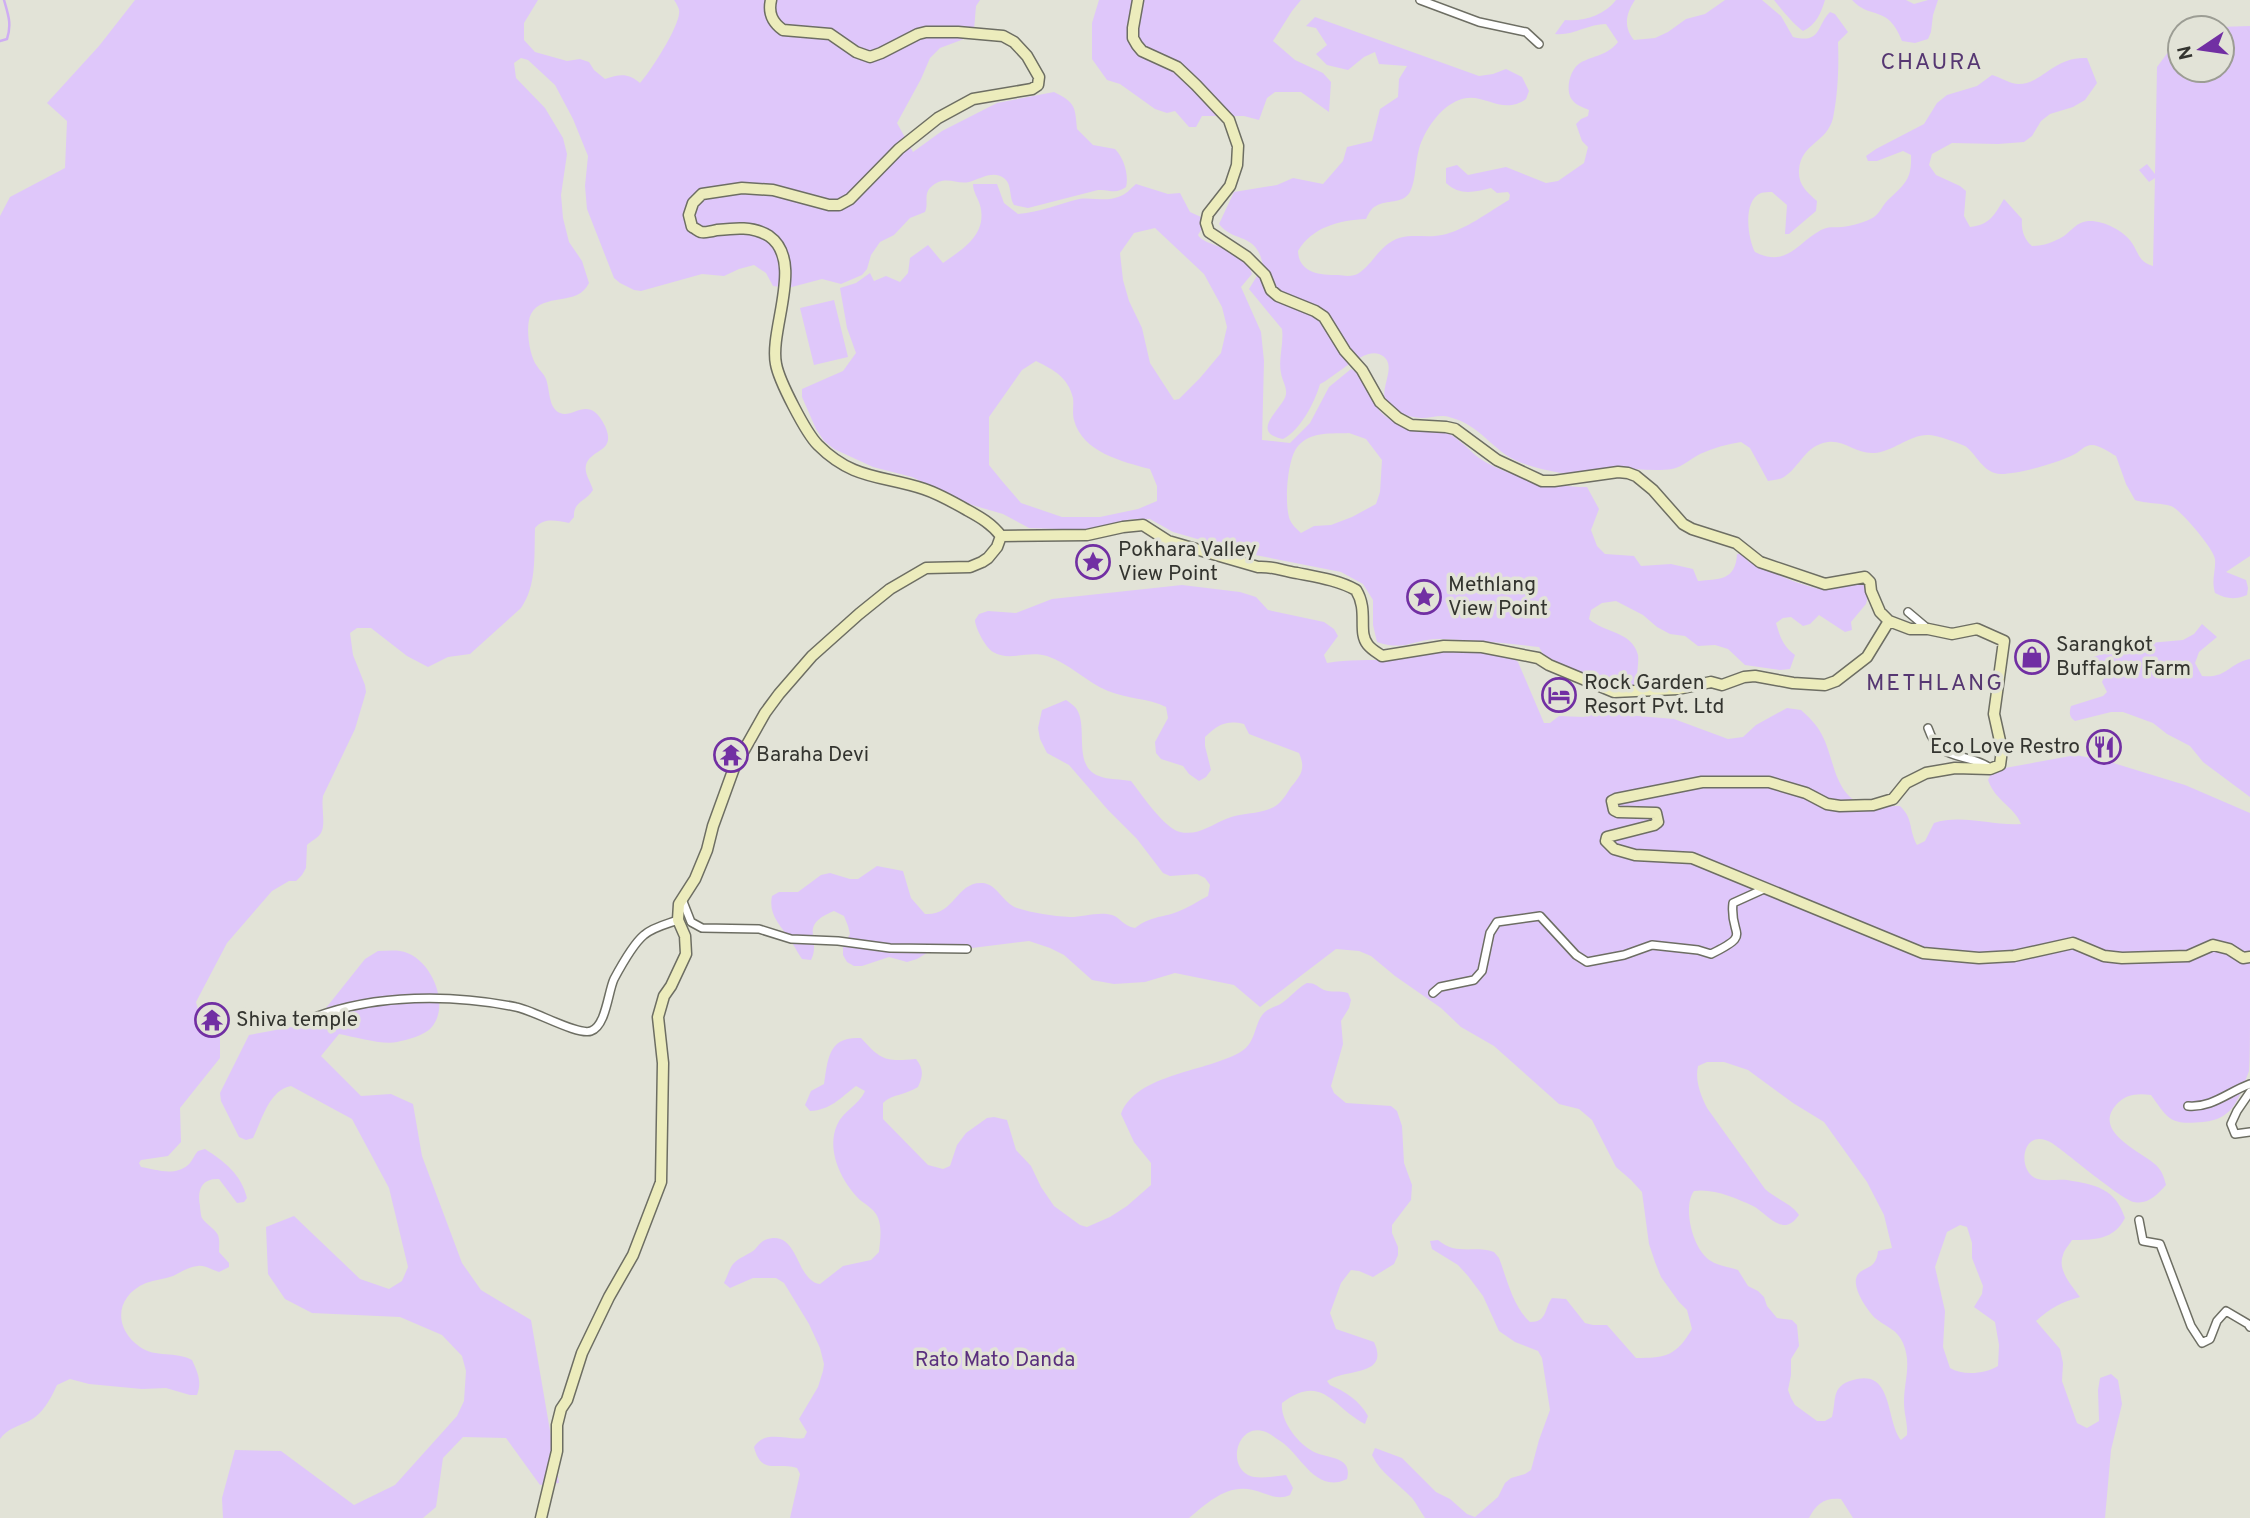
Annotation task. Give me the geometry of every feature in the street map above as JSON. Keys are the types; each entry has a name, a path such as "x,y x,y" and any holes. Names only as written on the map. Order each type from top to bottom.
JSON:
{"street":[{"path":"771,0 769,10 772,18 783,30 830,34 856,52 870,57 926,32 1003,36 1023,50 1039,77 1038,85 1032,89 973,99 938,118 899,149 850,199 839,205 829,205 773,190 742,188 702,194 693,203 689,215 692,226 702,232 741,227 766,234 778,246 785,260 784,295 775,351 776,365 816,443 848,468 877,479 925,489 948,499 985,520 1001,536 1087,535 1143,525 1168,541 1258,567 1273,566 1309,574 1356,590 1363,604 1365,638 1369,646 1382,656 1444,646 1482,647 1538,658 1614,691 1678,690 1711,682 1722,685 1755,676 1825,685 1836,681 1867,657 1889,621"},
{"path":"1138,0 1133,28 1133,38 1137,45 1142,51 1177,67 1196,85 1229,120 1238,146 1237,166 1230,186 1208,214 1206,223 1209,232 1247,257 1265,275 1271,290 1278,296 1324,317 1389,412 1411,425 1446,426 1455,429 1497,460 1542,481 1618,472 1636,476 1653,490 1683,524 1736,543 1760,562 1825,584 1865,576 1870,582 1880,612 1889,621 1910,629 1928,628 1952,634 1977,629 2004,641 1994,714 2002,751 2000,765 1990,769 1955,768 1926,773 1906,783 1893,799 1873,805 1827,804 1806,793 1769,782 1702,782 1616,799 1612,801 1614,810 1656,813 1658,822 1607,837 1608,846 1635,855 1692,859 1923,953 1979,958 2014,956 2073,943 2104,956 2122,958 2188,956 2213,945 2229,949 2243,957 2250,957"},
{"path":"1420,0 1479,22 1525,32 1539,44"},
{"path":"541,1518 557,1451 557,1425 561,1409 567,1399 582,1353 608,1297 633,1255 661,1182 663,1063 658,1017 664,996 686,954 685,936 678,920 679,904 695,879 707,850 734,768 765,713 805,664 859,614 890,589 926,568 970,567 982,562 997,547 1001,536"},
{"path":"1908,612 1928,628"},
{"path":"1928,728 1932,741 1953,756 1981,761 1990,769"},
{"path":"1433,993 1440,987 1474,980 1482,971 1490,933 1497,922 1540,916 1576,955 1587,962 1624,955 1652,945 1711,954 1736,939 1738,930 1731,916 1733,903 1764,889"},
{"path":"682,897 691,922 702,928 759,929 791,939 838,941 890,948 967,949"},
{"path":"315,1017 362,1003 444,999 532,1010 577,1031 589,1032 594,1030 601,1020 615,979 635,945 653,929 678,920"},
{"path":"2188,1106 2215,1101 2250,1084"},
{"path":"2250,1092 2231,1125 2235,1133 2250,1132"},
{"path":"2139,1220 2143,1241 2160,1244 2192,1326 2202,1343 2210,1339 2217,1321 2226,1311 2250,1327"}],"green space":[{"path":"135,0 538,0 524,23 524,40 535,52 567,61 580,59 589,62 605,79 624,75 640,83 658,58 676,25 679,10 674,0 980,0 976,6 974,30 964,39 940,48 930,58 897,123 913,152 942,131 997,103 1054,92 1073,106 1077,129 1093,145 1115,149 1125,167 1127,182 1126,187 1119,191 1098,190 1028,208 1014,205 1009,185 1001,176 992,175 964,183 941,181 929,190 925,212 910,218 894,235 880,242 862,275 841,284 822,279 788,288 773,286 766,273 754,265 724,276 702,274 641,291 634,290 614,278 587,209 585,186 588,156 573,119 555,85 528,60 521,58 514,63 516,78 545,108 563,138 567,154 561,195 563,218 569,242 582,261 589,283 577,295 536,307 529,319 530,348 534,361 546,379 551,403 556,411 565,414 587,409 599,416 605,426 608,435 606,446 586,465 593,490 578,505 569,523 547,521 535,528 534,570 526,599 521,608 470,654 448,657 428,667 407,656 371,628 357,628 350,633 353,655 366,692 355,729 323,796 321,833 307,845 306,868 302,875 296,881 289,881 272,891 227,943 196,1002 199,1013 209,1019 220,1034 220,1058 180,1108 181,1142 168,1156 141,1160 139,1163 141,1167 177,1171 189,1164 198,1151 205,1149 231,1169 241,1182 247,1198 244,1202 237,1203 219,1179 204,1183 200,1191 202,1217 218,1235 219,1252 229,1263 229,1267 219,1272 203,1266 194,1267 146,1283 128,1296 123,1304 121,1313 125,1331 140,1347 192,1360 199,1378 197,1395 166,1388 142,1389 89,1384 70,1379 57,1385 38,1414 0,1439 0,216 10,197 65,168 67,121 47,103 99,46"},
{"path":"1099,0 1301,0 1273,41 1295,60 1323,73 1331,82 1329,112 1301,92 1275,92 1267,98 1259,120 1244,116 1202,116 1196,127 1189,127 1175,111 1167,113 1155,109 1120,84 1107,80 1092,59 1092,23"},
{"path":"1616,0 1635,0 1627,20 1628,30 1634,40 1655,38 1686,19 1705,14 1725,0 1762,0 1781,16 1793,37 1802,39 1814,36 1830,12 1835,14 1848,32 1838,42 1838,80 1833,118 1825,133 1804,154 1799,170 1802,184 1817,201 1816,211 1789,234 1785,234 1787,205 1772,192 1761,193 1751,204 1748,221 1755,252 1775,257 1791,252 1824,229 1854,225 1876,216 1906,181 1911,155 1903,151 1877,161 1868,161 1866,156 1924,124 1937,103 1947,95 1977,86 1992,75 2016,84 2027,83 2066,61 2087,58 2097,83 2085,100 2050,114 2024,142 1952,143 1932,154 1929,165 1936,175 1966,191 1964,216 1970,227 1987,221 2004,199 2022,219 2024,234 2032,246 2053,242 2081,223 2094,221 2124,234 2142,260 2153,266 2155,178 2149,182 2139,170 2147,164 2155,174 2157,67 2166,55 2166,84 2236,84 2236,26 2250,26 2250,556 2226,572 2246,580 2247,595 2231,598 2215,593 2215,559 2197,531 2173,507 2135,500 2116,456 2095,445 2087,446 2048,465 2001,474 1989,471 1965,446 1929,435 1915,437 1888,450 1874,453 1834,442 1820,444 1808,451 1784,477 1768,481 1750,448 1741,442 1710,450 1672,469 1614,468 1574,474 1561,473 1532,467 1512,459 1473,428 1458,420 1446,416 1415,417 1392,410 1384,397 1388,372 1386,359 1372,353 1357,359 1320,384 1306,415 1295,430 1283,439 1273,436 1268,431 1268,425 1286,394 1280,368 1282,329 1249,289 1263,266 1256,247 1231,234 1219,224 1234,192 1277,185 1293,178 1323,184 1343,161 1347,147 1372,141 1380,109 1398,97 1399,79 1407,66 1379,64 1375,52 1348,70 1327,65 1316,54 1327,45 1316,28 1306,26 1315,17 1479,76 1506,69 1522,77 1529,91 1526,99 1517,104 1500,105 1476,98 1452,103 1439,114 1425,135 1419,149 1412,187 1407,196 1374,207 1366,219 1327,226 1311,236 1298,251 1302,264 1311,271 1352,276 1364,269 1392,241 1404,237 1451,233 1509,200 1508,192 1497,193 1491,188 1473,192 1451,187 1446,183 1446,168 1457,165 1468,175 1506,167 1546,183 1558,181 1584,163 1588,147 1582,141 1576,124 1588,116 1589,110 1577,105 1571,98 1571,76 1580,63 1605,53 1618,42 1606,24 1555,34 1565,20 1593,16"},
{"path":"1774,0 1825,0 1817,18 1803,31"},
{"path":"1852,0 1906,0 1914,4 1938,0 1928,39 1915,43 1902,41 1897,29 1885,17 1865,10"},
{"path":"973,184 997,184 1004,203 1018,214 1079,199 1114,198 1123,195 1136,184 1168,194 1180,193 1190,212 1201,217 1204,225 1198,235 1241,258 1252,274 1241,287 1261,332 1264,361 1262,440 1290,443 1310,423 1329,387 1351,369 1367,383 1382,414 1394,421 1446,432 1479,458 1517,476 1546,483 1587,487 1599,509 1591,530 1597,546 1605,554 1634,556 1641,566 1671,564 1693,569 1698,581 1725,577 1733,569 1737,554 1742,554 1749,562 1813,587 1834,589 1856,583 1871,584 1866,604 1851,622 1852,630 1845,632 1819,615 1810,624 1803,626 1791,617 1776,623 1783,641 1795,655 1790,669 1780,670 1745,665 1728,649 1715,645 1698,646 1685,636 1670,634 1657,627 1643,615 1616,601 1602,603 1591,610 1589,619 1624,637 1635,647 1638,655 1637,677 1644,686 1617,685 1582,675 1544,656 1539,647 1441,639 1395,646 1377,642 1373,625 1373,600 1363,584 1341,572 1250,554 1173,532 1150,519 1132,519 1085,530 1029,528 1003,514 972,505 912,477 873,467 834,449 816,429 802,397 802,389 843,371 856,353 847,328 840,288 856,283 870,273 874,281 886,276 900,282 908,273 910,258 928,245 943,263 958,252 972,240 980,224 982,215","holes":["1155,228 1204,274 1222,307 1227,327 1221,353 1200,378 1179,399 1174,400 1150,363 1142,328 1129,301 1123,280 1120,253 1134,233","1036,361 1059,375 1071,391 1073,415 1078,431 1094,448 1105,454 1150,469 1157,486 1157,501 1138,509 1100,517 1062,517 1021,503 989,465 989,417 1022,370","1349,433 1366,439 1382,460 1380,492 1376,504 1352,517 1331,525 1314,526 1301,533 1293,525 1288,513 1291,461 1303,441 1322,434"]},
{"path":"834,300 848,357 814,365 800,308"},
{"path":"1182,585 1240,592 1256,597 1268,610 1324,622 1334,629 1338,636 1324,655 1327,663 1392,659 1457,650 1492,651 1518,662 1544,723 1550,723 1559,716 1584,717 1593,709 1674,719 1728,739 1743,737 1756,725 1787,708 1801,710 1813,721 1822,735 1840,784 1846,792 1862,804 1900,806 1909,820 1917,845 1925,841 1934,823 1966,820 2021,824 1991,787 1988,780 1991,774 2005,768 2076,755 2110,762 2185,785 2250,813 2249,1071 2234,1105 2214,1120 2183,1123 2171,1119 2151,1095 2132,1095 2116,1105 2110,1115 2114,1132 2156,1165 2166,1185 2144,1202 2134,1202 2118,1193 2052,1143 2042,1139 2034,1140 2025,1150 2026,1166 2035,1178 2067,1180 2095,1186 2116,1200 2125,1218 2109,1235 2096,1239 2072,1240 2064,1253 2062,1266 2080,1297 2056,1306 2036,1321 2060,1349 2063,1363 2062,1381 2077,1423 2087,1428 2099,1421 2100,1378 2111,1374 2118,1380 2122,1404 2111,1450 2105,1518 1853,1518 1841,1499 1830,1499 1822,1502 1809,1518 1425,1518 1412,1498 1376,1462 1372,1455 1375,1448 1402,1458 1436,1492 1475,1517 1498,1497 1505,1483 1531,1470 1550,1410 1542,1358 1538,1351 1515,1342 1499,1331 1483,1296 1468,1276 1458,1265 1432,1249 1430,1241 1438,1240 1452,1248 1494,1252 1499,1258 1515,1301 1530,1322 1543,1317 1552,1298 1566,1299 1585,1323 1607,1325 1636,1358 1669,1354 1681,1345 1692,1329 1687,1310 1661,1277 1655,1262 1649,1244 1642,1192 1616,1167 1592,1120 1579,1109 1559,1104 1494,1046 1461,1027 1441,1008 1371,956 1359,951 1336,949 1260,1007 1234,985 1175,973 1145,982 1114,984 1092,980 1064,955 1029,941 956,950 935,948 907,962 889,957 854,966 847,962 843,955 843,946 850,934 848,926 844,916 834,911 816,922 813,927 814,952 811,960 802,959 773,914 772,896 779,892 798,892 821,875 830,873 858,879 877,866 903,871 911,898 925,914 943,910 967,887 983,883 993,887 1017,908 1070,917 1107,914 1135,928 1208,896 1210,885 1205,878 1197,874 1170,876 1163,873 1137,839 1069,765 1047,753 1038,728 1042,710 1066,700 1073,705 1079,714 1083,754 1091,771 1103,777 1131,781 1160,818 1180,832 1199,831 1233,817 1271,809 1285,797 1301,772 1299,753 1249,734 1244,724 1223,724 1205,737 1211,770 1199,781 1183,766 1161,759 1156,753 1155,742 1168,718 1166,707 1108,691 1047,656 999,655 981,638 975,620 979,614 988,611 1016,613 1052,599","holes":["1707,1062 1724,1062 1748,1070 1824,1122 1867,1182 1884,1215 1892,1248 1878,1251 1874,1263 1860,1272 1856,1284 1868,1310 1898,1334 1906,1351 1904,1402 1907,1435 1901,1440 1883,1390 1877,1382 1869,1379 1857,1379 1842,1385 1836,1393 1832,1417 1825,1421 1817,1421 1795,1405 1788,1390 1791,1359 1799,1346 1797,1325 1792,1320 1777,1318 1767,1306 1764,1297 1748,1286 1738,1270 1714,1263 1699,1248 1689,1218 1694,1191 1717,1192 1732,1197 1753,1206 1782,1225 1790,1224 1799,1215 1765,1189 1707,1108 1697,1076 1698,1066","1960,1225 1967,1227 1972,1243 1972,1258 1983,1286 1982,1294 1974,1307 1995,1322 1999,1345 1998,1366 1981,1372 1967,1373 1950,1368 1943,1347 1945,1311 1935,1267 1947,1232"]},
{"path":"2202,624 2217,637 2199,652 2195,663 2202,676 2223,673 2250,659 2250,797 2203,762 2190,746 2153,723 2123,712 2111,712 2075,721 2070,714 2071,706 2103,696 2107,692 2102,682 2107,671 2114,665 2111,659 2080,671 2075,662 2138,644 2183,640 2194,634"},
{"path":"378,951 400,951 411,955 429,971 438,995 437,1018 425,1033 391,1043 339,1034 321,1056 361,1096 391,1094 413,1104 422,1156 462,1263 481,1290 531,1320 559,1483 540,1485 506,1438 463,1437 443,1458 436,1507 423,1518 223,1518 222,1498 235,1450 281,1451 354,1505 395,1485 457,1416 464,1401 466,1371 462,1356 442,1335 400,1317 312,1313 285,1299 268,1274 266,1227 294,1216 360,1279 389,1289 402,1281 408,1267 389,1188 352,1119 291,1086 277,1093 272,1099 253,1138 246,1140 239,1137 221,1101 220,1093 249,1035 314,1023 365,959"},
{"name":"Rato Mato Danda","path":"1307,983 1327,991 1348,993 1351,1000 1349,1008 1341,1021 1343,1044 1331,1086 1334,1093 1346,1103 1391,1106 1397,1111 1402,1126 1404,1163 1412,1185 1411,1200 1392,1225 1392,1233 1398,1247 1394,1264 1373,1277 1351,1270 1341,1283 1330,1313 1336,1329 1374,1342 1376,1361 1371,1366 1327,1381 1361,1405 1368,1416 1365,1424 1318,1392 1296,1394 1282,1403 1284,1417 1296,1438 1314,1452 1343,1462 1348,1472 1347,1479 1335,1482 1316,1477 1285,1445 1267,1432 1254,1430 1247,1433 1238,1446 1238,1462 1242,1470 1256,1477 1286,1475 1293,1488 1290,1495 1276,1497 1253,1490 1234,1490 1218,1496 1189,1518 790,1518 800,1474 797,1468 765,1464 757,1456 754,1447 764,1438 804,1438 807,1432 799,1419 818,1387 823,1371 820,1348 784,1283 776,1278 753,1278 730,1288 724,1283 734,1263 765,1240 776,1238 784,1241 791,1247 806,1274 812,1281 820,1284 843,1266 871,1260 879,1252 878,1218 841,1175 833,1145 837,1125 865,1091 856,1086 835,1103 817,1110 810,1111 805,1105 811,1091 824,1084 829,1058 836,1045 850,1038 861,1038 884,1058 916,1059 922,1073 918,1087 883,1103 883,1119 928,1165 943,1169 950,1166 957,1145 966,1133 987,1118 1007,1120 1016,1150 1031,1166 1054,1206 1087,1227 1127,1206 1151,1185 1151,1163 1134,1142 1121,1114 1129,1100 1157,1082 1242,1051 1250,1043 1263,1014"}],"waterway":[{"path":"0,41 7,39 9,29 4,0"}],"place":[{"name":"Pokhara Valley View Point","path":"1093,562"},
{"name":"Methlang View Point","path":"1424,597"},
{"name":"Sarangkot Buffalow Farm","path":"2032,657"},
{"name":"Rock Garden Resort Pvt. Ltd","path":"1559,695"},
{"name":"Eco Love Restro","path":"2104,747"},
{"name":"Baraha Devi","path":"731,755"},
{"name":"Shiva temple","path":"212,1020"}],"district":[{"name":"CHAURA","path":"1932,63"},
{"name":"METHLANG","path":"1935,684"}]}
